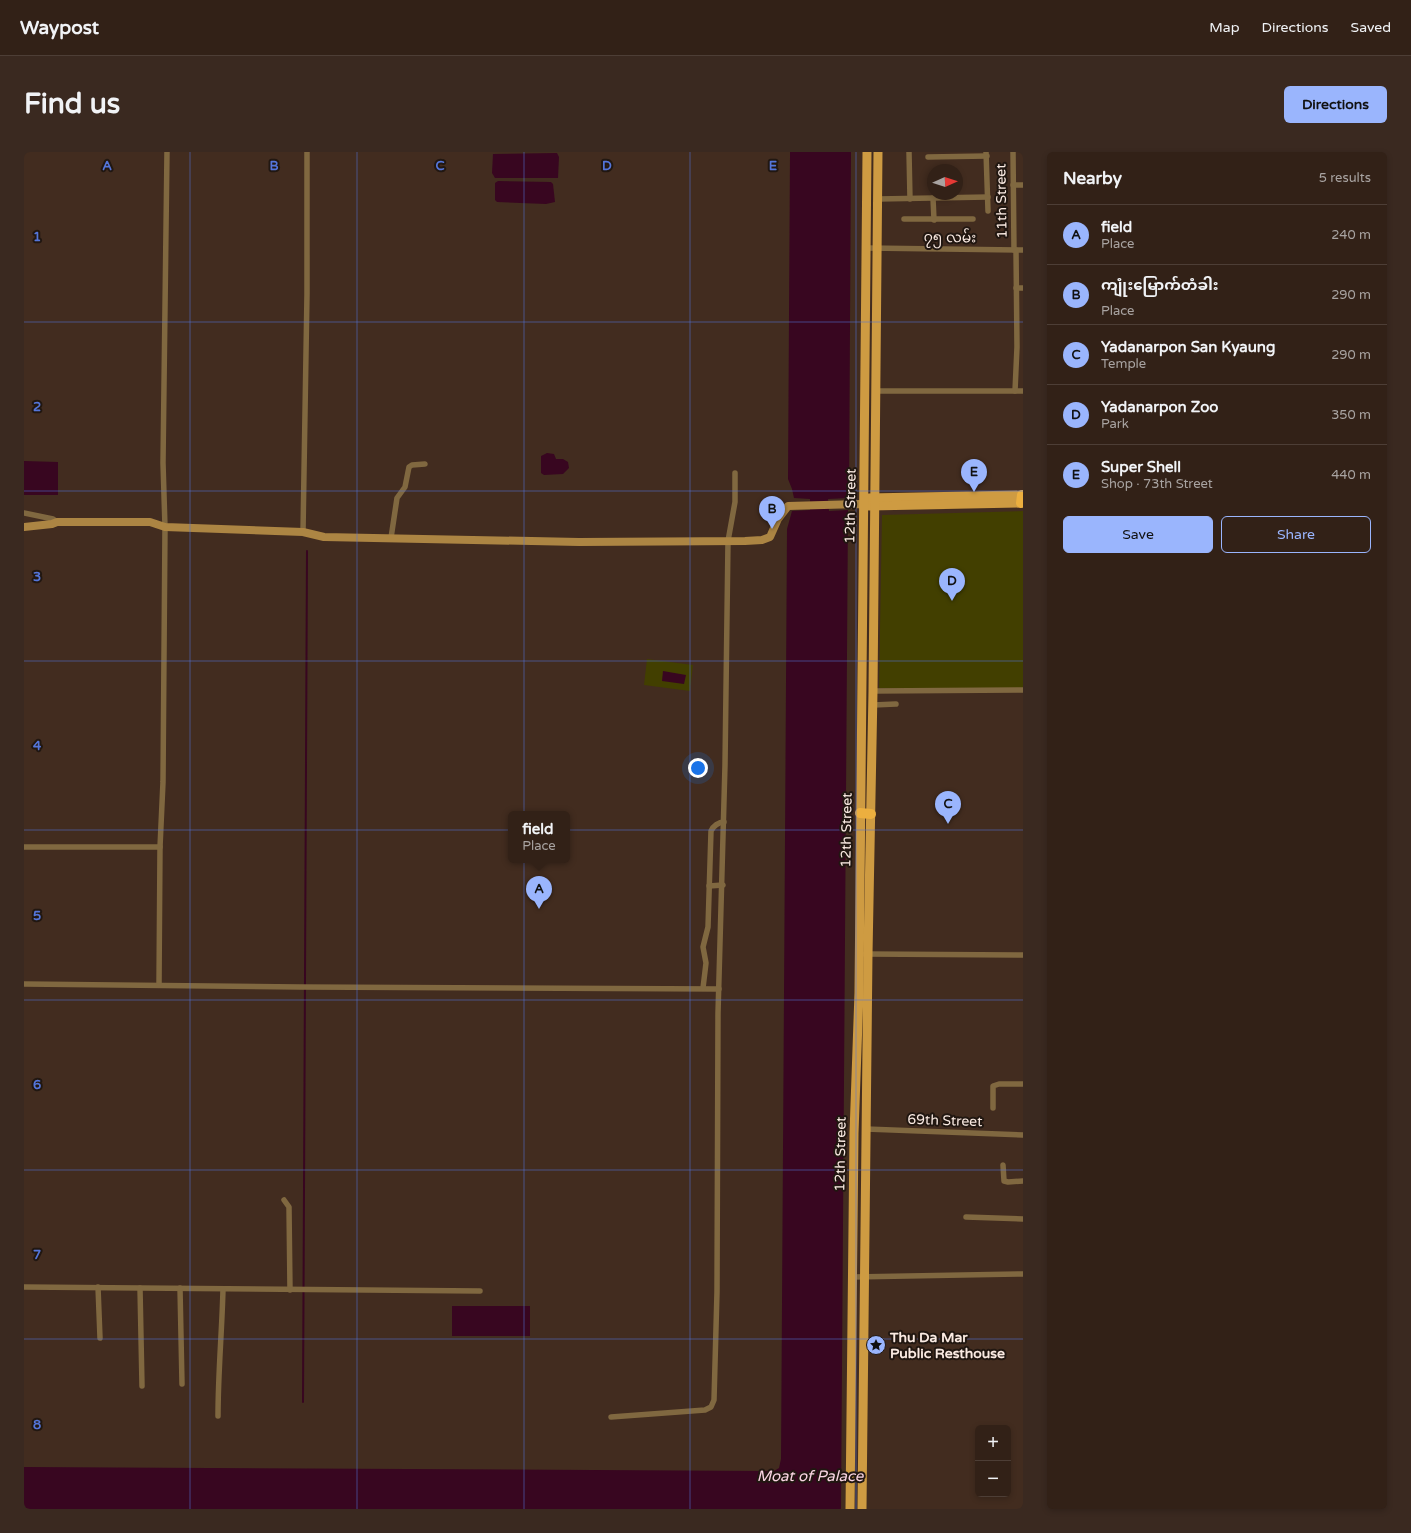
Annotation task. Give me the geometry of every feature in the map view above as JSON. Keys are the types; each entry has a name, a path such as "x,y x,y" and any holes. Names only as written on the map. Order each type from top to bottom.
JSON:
{"main road":[{"name":"12th Street","path":"866,814 859,503 867,248 867,152"},
{"name":"12th Street","path":"850,1509 854,1133 863,954 866,814 873,705 878,152"},
{"path":"859,503 1022,499"},
{"name":"12th Street","path":"862,1509 866,1129 863,954"}],"street":[{"path":"159,985 160,847 163,782 165,526 163,463 167,152"},
{"path":"303,532 307,152"},
{"path":"910,152 910,198"},
{"name":"11th Street","path":"1012,152 1016,288 1020,314 1020,347 1015,391"},
{"path":"928,157 986,154 988,211"},
{"path":"1013,185 1023,185"},
{"path":"963,197 988,197"},
{"path":"878,199 927,198"},
{"path":"933,200 934,220"},
{"path":"904,219 972,219"},
{"name":"၇၅ လမ်း","path":"867,248 1023,250"},
{"path":"1016,288 1023,288"},
{"path":"876,391 1023,391"},
{"path":"391,538 397,498 405,487 409,466 426,464"},
{"path":"611,1417 705,1410 711,1407 714,1400 717,1292 719,989 723,885 728,541 734,502 735,473"},
{"path":"24,527 52,524 57,522 150,522 165,526 303,532 324,537 579,542 750,541 770,537 781,513 790,506 859,503"},
{"path":"24,513 57,522"},
{"path":"873,691 1023,690"},
{"path":"873,705 896,704"},
{"path":"703,988 706,963 703,947 708,927 711,831 714,826 720,822 724,822"},
{"path":"24,847 160,847"},
{"path":"709,886 723,885"},
{"path":"863,954 1023,955"},
{"path":"24,984 719,989"},
{"path":"994,1108 993,1086 999,1084 1023,1084"},
{"name":"69th Street","path":"866,1129 1023,1135"},
{"path":"1003,1165 1004,1181 1023,1181"},
{"path":"284,1200 289,1207 290,1290"},
{"path":"966,1217 1023,1219"},
{"path":"853,1276 1023,1274"},
{"path":"24,1287 480,1291"},
{"path":"98,1287 100,1338"},
{"path":"140,1288 142,1386"},
{"path":"180,1288 182,1384"},
{"path":"218,1416 218,1383 222,1340 223,1289"}],"shaded area":[{"path":"1023,511 1023,689 879,688 882,515"},
{"path":"647,659 693,665 690,691 644,685"}],"water":[{"name":"Moat of Palace","path":"790,152 851,152 849,498 828,499 829,511 848,510 841,1509 24,1509 24,1467 770,1471 774,1471 779,1468 781,1459 787,529 792,511 810,510 810,499 794,498 788,479"},
{"path":"557,153 559,157 558,178 495,178 492,173 493,154"},
{"path":"498,181 551,182 553,184 555,202 546,204 497,202 495,200 495,183"},
{"path":"547,453 554,454 556,459 563,459 568,462 569,468 563,474 544,475 541,473 541,456"},
{"path":"24,461 58,462 58,495 24,495"},
{"path":"663,671 686,675 684,684 662,681"},
{"path":"452,1306 530,1306 530,1336 452,1336"}],"waterway":[{"path":"303,1402 307,551"}],"place":[{"name":"Super Shell","path":"974,492"},
{"name":"ကျုံးမြောက်တံခါး","path":"772,529"},
{"name":"Yadanarpon Zoo","path":"952,601"},
{"name":"Yadanarpon San Kyaung","path":"948,824"},
{"name":"field","path":"539,909"},
{"name":"Thu Da Mar Public Resthouse","path":"876,1345"}]}
